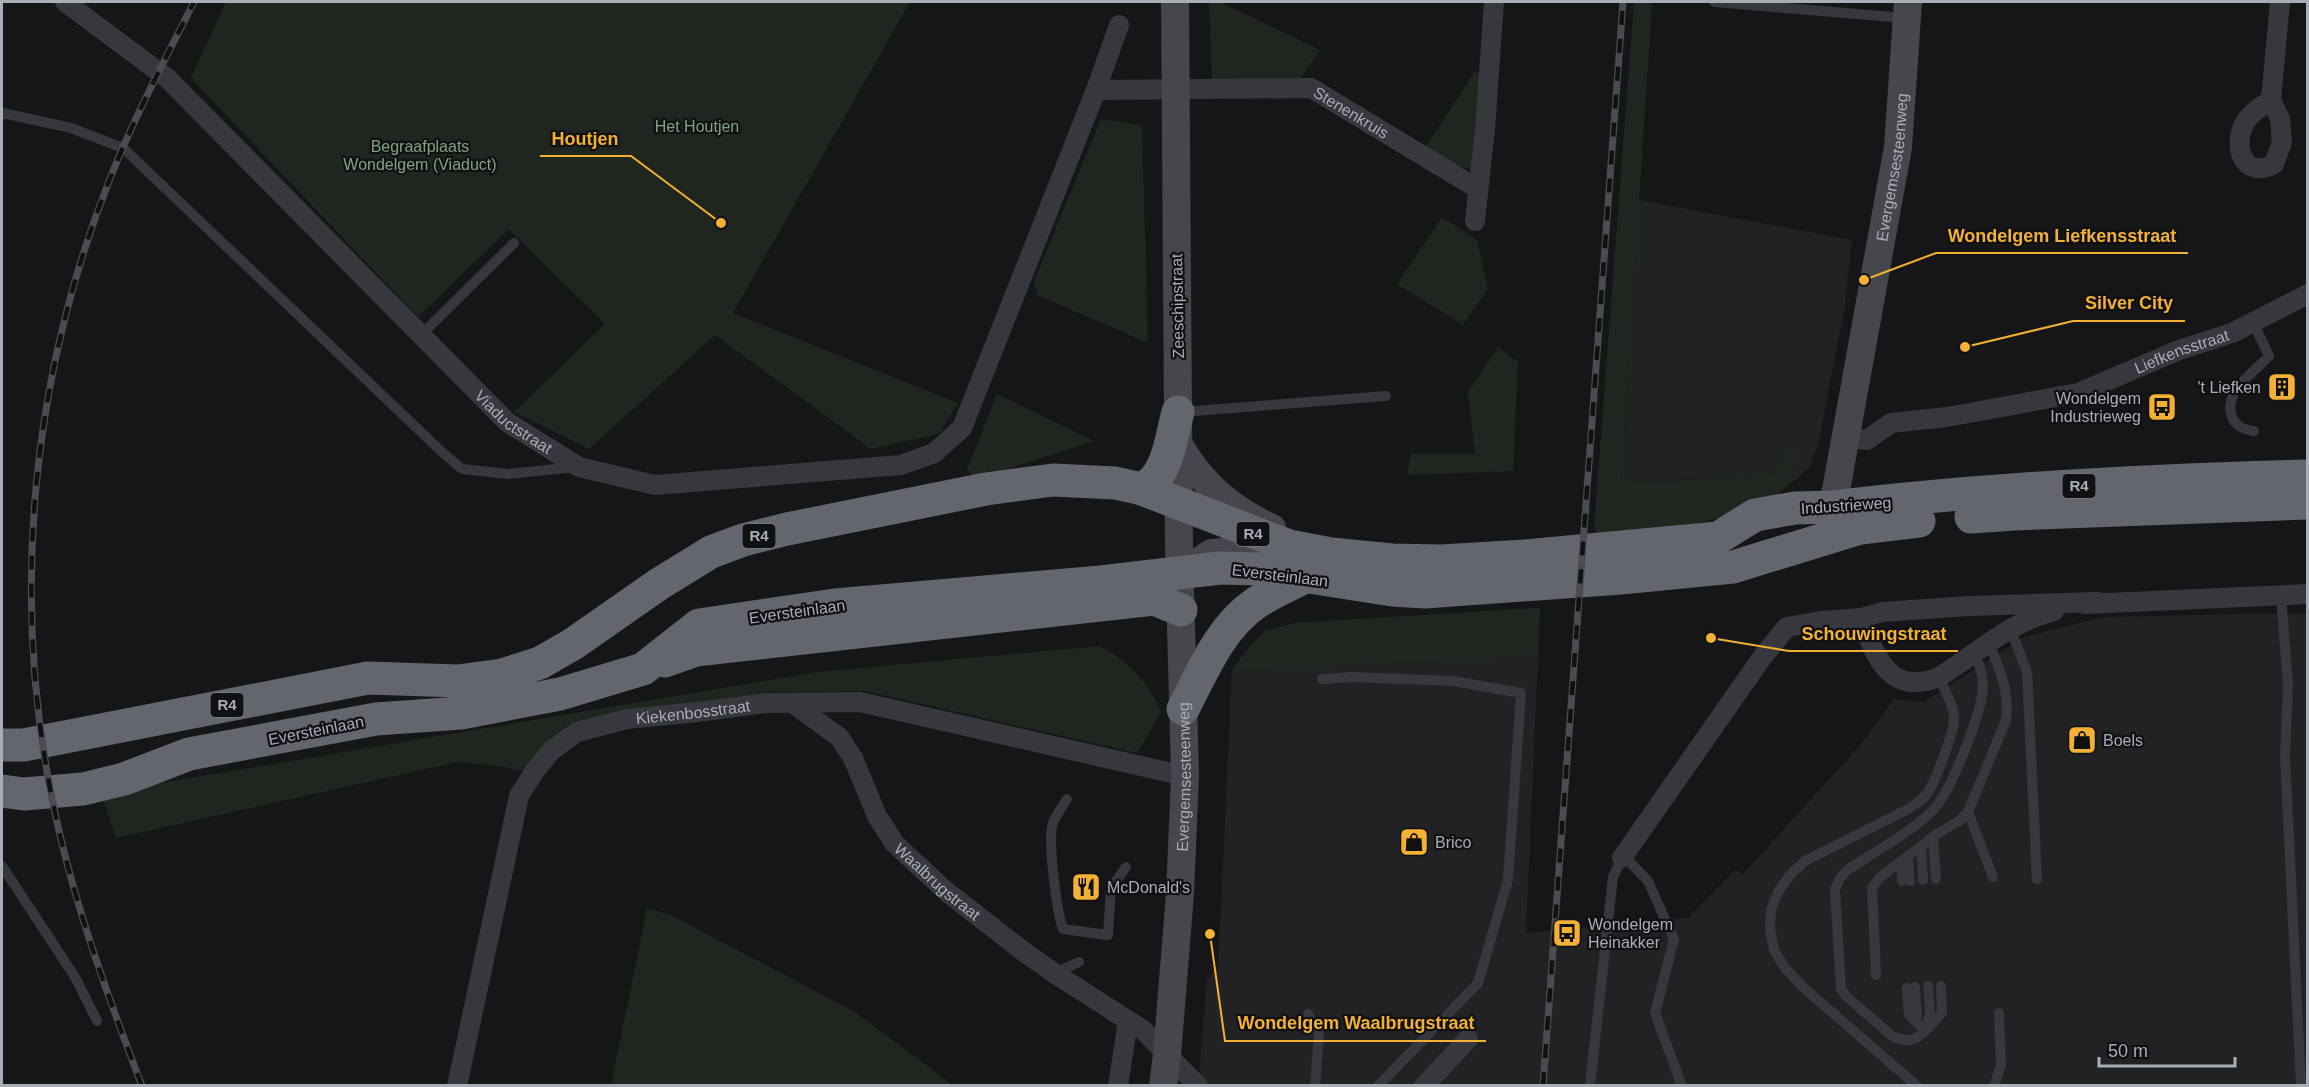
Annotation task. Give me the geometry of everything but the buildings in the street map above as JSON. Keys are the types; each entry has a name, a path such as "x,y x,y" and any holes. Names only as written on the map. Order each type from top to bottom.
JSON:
{"highway":[{"path":"1142,489 1152,485 1158,478 1178,428"},
{"name":"Industrieweg","path":"1331,554 1392,560 1441,561 1525,556 1718,538 1755,515 1795,508 1833,507 2059,487 2170,480 2307,476"},
{"name":"R4","path":"13,745 368,678 458,681 502,675 540,663 573,644 658,584 711,552 743,540 787,529 986,489 1053,480 1115,483 1142,489 1289,546 1331,554"},
{"name":"Industrieweg","path":"1425,592 1621,578 1733,567 1860,528 1895,523 2014,514 2307,503"},
{"name":"Eversteinlaan","path":"13,792 83,789 124,780 189,754 376,719 461,713 560,694 643,669 699,625 835,605 1101,582 1220,568 1258,569 1392,590 1425,592"},
{"path":"1183,709 1217,645 1232,626 1254,604 1305,577"},
{"path":"643,669 696,650 1142,600 1154,599 1181,610"}],"main road":[{"name":"Zeeschipstraat","path":"1175,2 1181,610"},
{"name":"Evergemsesteenweg","path":"1833,507 1898,147 1907,10"},
{"path":"1178,428 1190,466 1218,495 1262,524 1331,554"},
{"path":"1180,573 1211,554 1235,551 1277,555 1331,554"},
{"name":"Evergemsesteenweg","path":"1163,1086 1180,894 1185,776 1181,610"}],"street":[{"name":"Viaductstraat","path":"65,2 159,70 176,86 507,422 579,467 655,485 902,465 934,453 962,428 1096,90"},
{"path":"1474,221 1485,129 1494,2"},
{"path":"2271,100 2280,2"},
{"path":"1096,90 1119,25"},
{"name":"Stenenkruis","path":"1096,90 1311,88 1478,189"},
{"name":"Liefkensstraat","path":"1844,437 1867,440 1891,423 1947,417 2078,393 2179,350 2232,333 2307,294"},
{"path":"1623,855 1762,656 1787,627 1838,618 1861,618 1882,612 1937,608 2307,594"},
{"path":"1861,618 1875,654 1885,668 1896,677 1910,683 1926,682 1939,677 2010,628 2032,617 2098,602"},
{"name":"Kiekenbosstraat","path":"456,1086 519,796 545,758 578,732 627,718 766,703 860,702 1185,776"},
{"name":"Waalbrugstraat","path":"792,703 839,737 853,758 877,816 895,844 947,892 1054,973 1143,1030 1198,1086"},
{"path":"1118,1086 1128,1022"},
{"path":"1424,1086 1468,1039"}],"lane":[{"path":"1714,2 1907,10"},
{"path":"2,115 3,113 71,128 123,148 462,469 508,474 579,467"},
{"path":"422,334 514,243"},
{"path":"2253,322 2269,356 2241,383 2230,411 2234,421 2244,430 2254,431"},
{"path":"1178,428 1386,396"},
{"path":"2281,595 2288,685 2285,756 2301,1086"},
{"path":"2010,628 2027,672 2037,879"},
{"path":"1876,975 1872,888 1879,878 1959,821 1968,812 2006,720 2008,707 2002,675 1981,647"},
{"path":"1941,986 1942,1013 1911,1041 1900,1041 1892,1036 1846,996 1839,980 1835,891 1846,871 1923,819 1945,795 1978,713 1983,690 1981,647"},
{"path":"1322,679 1352,677 1453,681 1521,693 1508,880 1478,983 1378,1086"},
{"path":"1917,1086 1804,988 1785,968 1774,950 1770,929 1771,910 1778,892 1790,875 1805,861 1908,809 1930,790 1954,721 1953,710 1939,677"},
{"path":"1067,799 1052,825 1053,866 1059,917 1063,929 1108,935 1111,888 1126,867"},
{"path":"1968,812 1993,877"},
{"path":"1933,838 1936,879"},
{"path":"1921,847 1923,880"},
{"path":"1590,1086 1613,877 1623,855 1648,881 1674,939 1655,1013 1682,1086"},
{"path":"1904,859 1906,881"},
{"path":"2,866 75,977 98,1020"},
{"path":"1054,973 1079,962"},
{"path":"1925,1030 1930,1014 1928,986"},
{"path":"1911,987 1909,1015 1925,1030"},
{"path":"1994,1086 2001,1065 1999,1013"},
{"path":"1308,1014 1318,1034 1315,1086"}],"shaded area":[{"path":"1639,200 1852,240 1844,311 1818,445 1810,467 1788,486 1778,475 1621,483"},
{"path":"1540,608 1526,933 1688,918 1736,869 1742,875 1862,743 1894,699 1924,702 2024,637 2103,617 2307,613 2307,1085 1198,1086 1207,980 1218,967 1232,670 1265,631 1294,623"}],"green space":[{"path":"226,2 910,2 733,313 958,403 939,434 871,449 715,335 589,449 514,412 605,324 509,229 418,317 191,78"},
{"path":"1209,2 1220,2 1320,50 1300,79 1212,79"},
{"path":"1634,2 1652,2 1621,483 1778,475 1788,450 1796,452 1788,486 1761,504 1701,522 1597,535 1594,527"},
{"path":"1475,71 1480,75 1472,169 1449,166 1425,148"},
{"path":"1101,119 1142,125 1148,343 1037,295 1034,281"},
{"path":"1442,217 1477,240 1488,289 1463,325 1397,284"},
{"path":"1498,347 1518,362 1513,471 1407,475 1411,454 1475,454 1468,392"},
{"path":"997,394 1094,441 977,479 967,470"},
{"path":"1540,608 1538,655 1232,670 1246,651 1264,633 1294,623"},
{"path":"1099,646 1118,657 1136,673 1151,692 1161,712 1137,753 865,691 769,692 650,709 552,741 522,771 457,762 116,838 101,793 817,672"},
{"path":"647,908 671,915 855,1012 953,1085 611,1085"}],"railway":[{"path":"142,1086 89,939 67,864 50,788 38,711 32,633 32,555 37,478 48,400 64,324 85,249 111,176 130,132 194,2"},
{"path":"1543,1086 1623,2"}],"place":[{"name":"Houtjen","path":"721,223"},
{"name":"Wondelgem Liefkensstraat","path":"1864,280"},
{"name":"Silver City","path":"1965,347"},
{"name":"'t Liefken","path":"2282,387"},
{"name":"Wondelgem Industrieweg","path":"2162,407"},
{"name":"Schouwingstraat","path":"1711,638"},
{"name":"Boels","path":"2082,740"},
{"name":"Brico","path":"1414,842"},
{"name":"McDonald's","path":"1086,887"},
{"name":"Wondelgem Heinakker","path":"1567,933"},
{"name":"Wondelgem Waalbrugstraat","path":"1210,934"}],"park label":[{"name":"Het Houtjen","path":"697,126"},
{"name":"Begraafplaats Wondelgem (Viaduct)","path":"420,155"}]}
